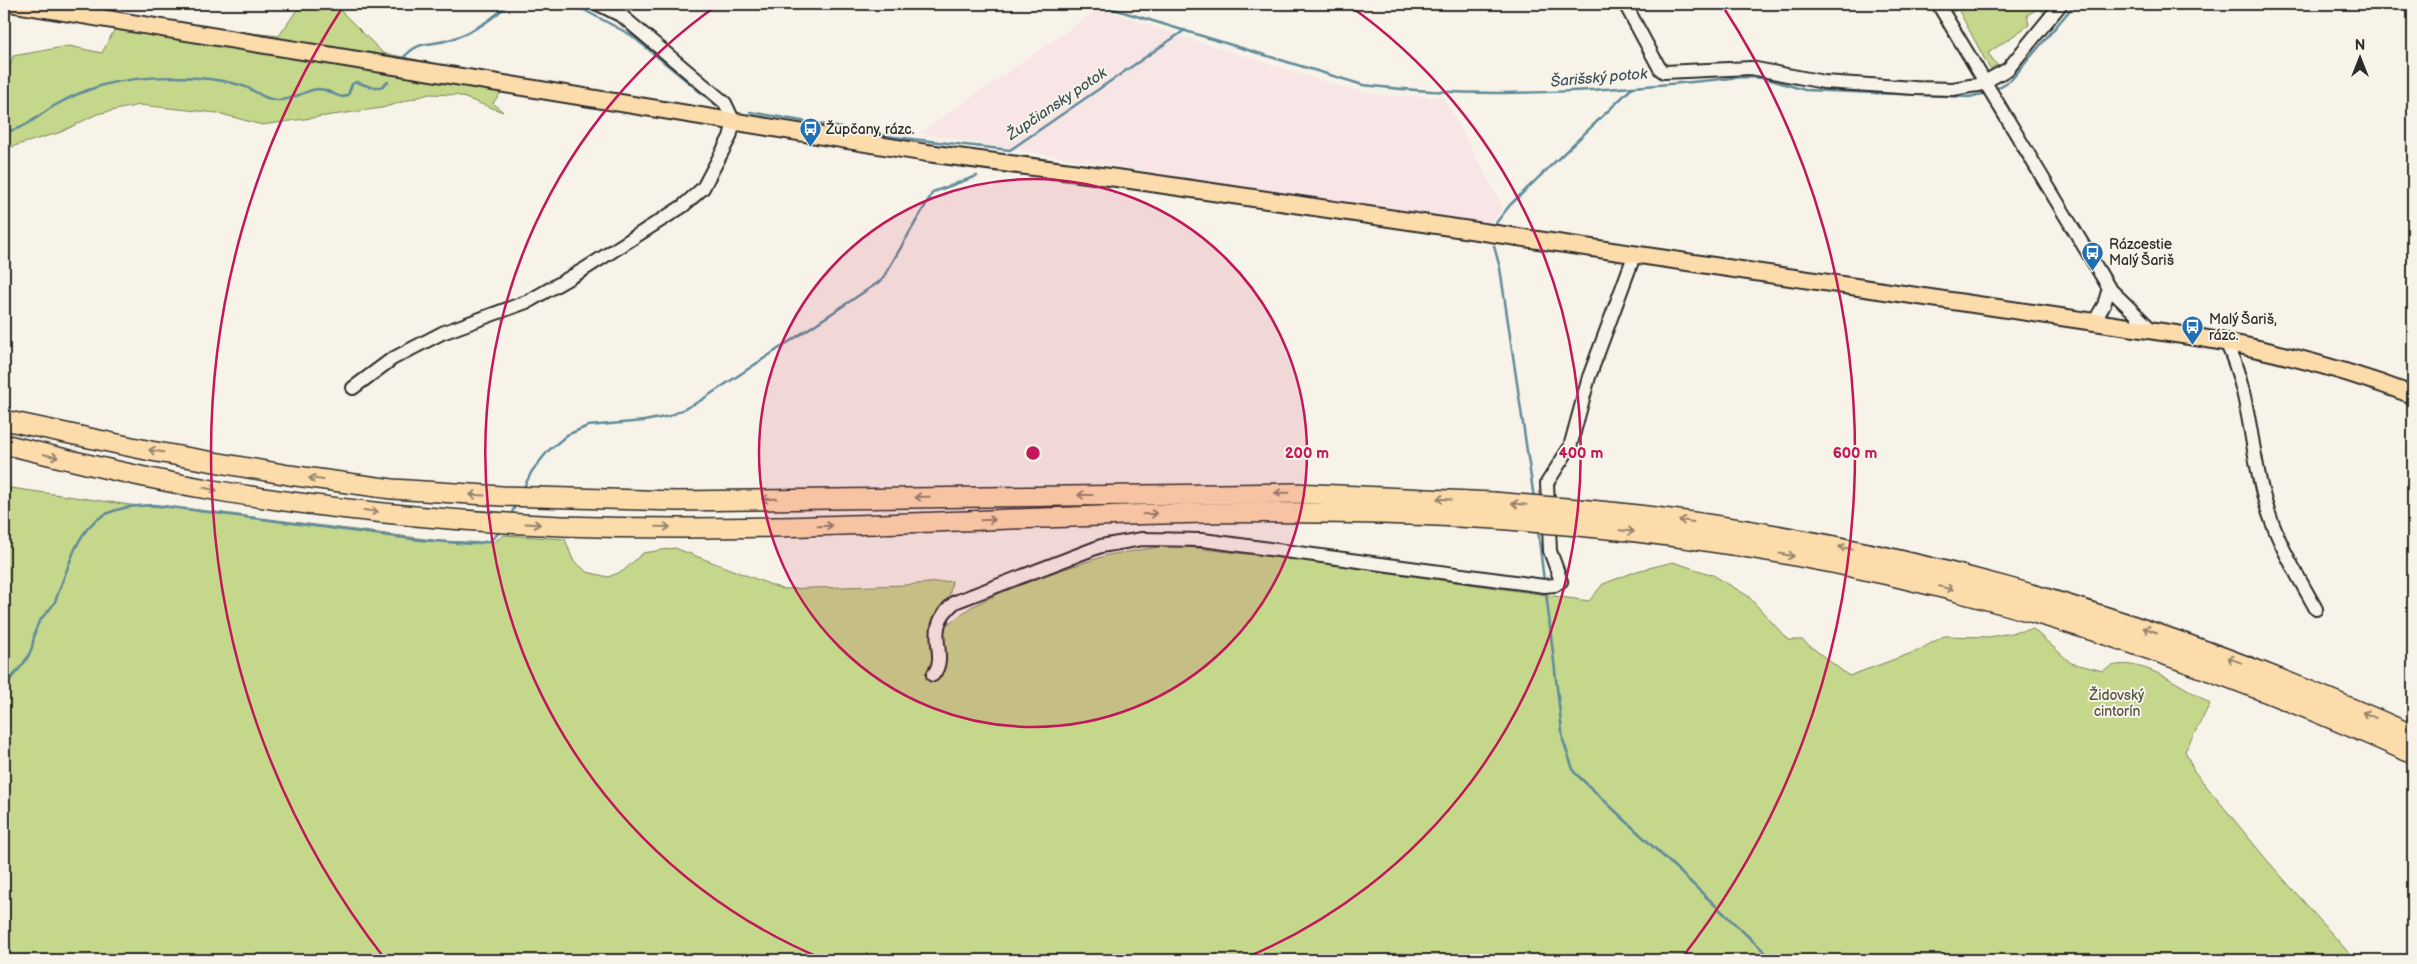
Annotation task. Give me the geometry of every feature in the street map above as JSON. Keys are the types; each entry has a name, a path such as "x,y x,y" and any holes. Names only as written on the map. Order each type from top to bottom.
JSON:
{"highway":[{"path":"4,420 151,451 289,475 443,493 614,500 1294,493 1578,518 1636,531 1745,547 1890,575 2027,609 2206,668 2282,697 2413,754"},
{"path":"4,444 147,477 225,492 402,515 512,523 776,527 1215,513 1412,515 1495,511"},
{"path":"1578,518 1636,514 1772,534 1894,558 1987,580 2087,609 2196,646 2326,697 2413,735"}],"main road":[{"path":"16,4 927,152 2226,342 2334,369 2413,395"}],"street":[{"path":"598,4 622,16"},
{"path":"353,388 392,359 442,333 529,300 583,270 682,206 703,188 730,137 734,122 725,103 622,16 613,4"},
{"path":"1625,4 1660,69 1664,72 1751,68 1824,82 1953,89 1985,83 2008,69 2016,62 2061,4"},
{"path":"1938,4 2108,288 2152,330"},
{"path":"933,675 939,664 936,643 938,625 943,615 955,602 1061,560 1122,542 1169,538 1203,540 1534,585 1555,585 1561,581 1550,551 1547,484 1570,447 1589,378 1634,256"},
{"path":"2094,322 2104,305 2108,288"},
{"path":"2226,342 2234,359 2246,401 2263,493 2275,534 2316,609"}],"shaded area":[{"path":"1100,8 1186,38 1349,89 1378,95 1443,97 1503,207 1489,225 1237,187 920,133"}],"green space":[{"path":"301,4 334,4 383,53 502,77 503,90 493,103 503,112 457,95 429,94 382,108 262,125 218,113 139,105 97,114 61,132 4,149 4,78 8,74 13,56 69,46 102,53 120,19 279,36"},
{"path":"1948,4 2057,4 2048,18 2039,8 2027,15 2029,25 1988,53 1997,65 1990,69 1958,9 1953,12"},
{"name":"Židovský cintorín","path":"4,487 130,505 191,509 441,541 492,543 504,535 565,539 573,560 587,572 608,577 623,571 643,553 675,548 782,589 905,585 952,581 948,602 948,624 971,607 1023,582 1108,555 1170,545 1306,561 1589,601 1603,584 1637,571 1673,562 1713,575 1748,596 1788,640 1802,640 1849,676 1917,651 1944,636 1989,637 2033,629 2071,663 2103,671 2114,665 2142,668 2158,673 2210,704 2185,751 2194,771 2266,859 2355,960 4,960"}],"waterway":[{"path":"401,60 414,48 425,44 443,42 475,29 496,15 508,4"},
{"name":"Župčiansky potok","path":"573,4 631,35 716,105"},
{"name":"Šarišský potok","path":"1097,4 1363,85 1411,90 1506,93 1553,92 1743,77 1764,78 1805,90 1969,97 1987,93"},
{"name":"Šarišský potok","path":"1994,90 2011,80 2075,4"},
{"name":"Župčiansky potok","path":"750,112 894,137 1010,150 1185,30"},
{"path":"4,132 24,126 54,106 78,94 103,85 135,79 171,77 224,81 240,85 268,98 278,100 288,99 318,89 343,97 348,95 352,84 356,82 371,87 381,87 388,82"},
{"path":"1496,223 1510,205 1633,87"},
{"path":"523,489 532,471 548,451 567,435 588,426 644,421 670,416 700,401 882,280 933,192 977,176"},
{"path":"1494,246 1500,268 1534,498"},
{"path":"510,516 517,503"},
{"path":"4,686 29,655 37,627 55,603 71,559 86,530 97,519 112,512 130,507 155,505 420,540 473,544 490,541 502,530"},
{"path":"1538,530 1544,581"},
{"path":"1546,592 1563,740 1574,772 1771,958"}],"place":[{"name":"Župčany, rázc.","path":"810,148"},
{"name":"Rázcestie Malý Šariš","path":"2093,271"},
{"name":"Malý Šariš, rázc.","path":"2193,346"}]}
